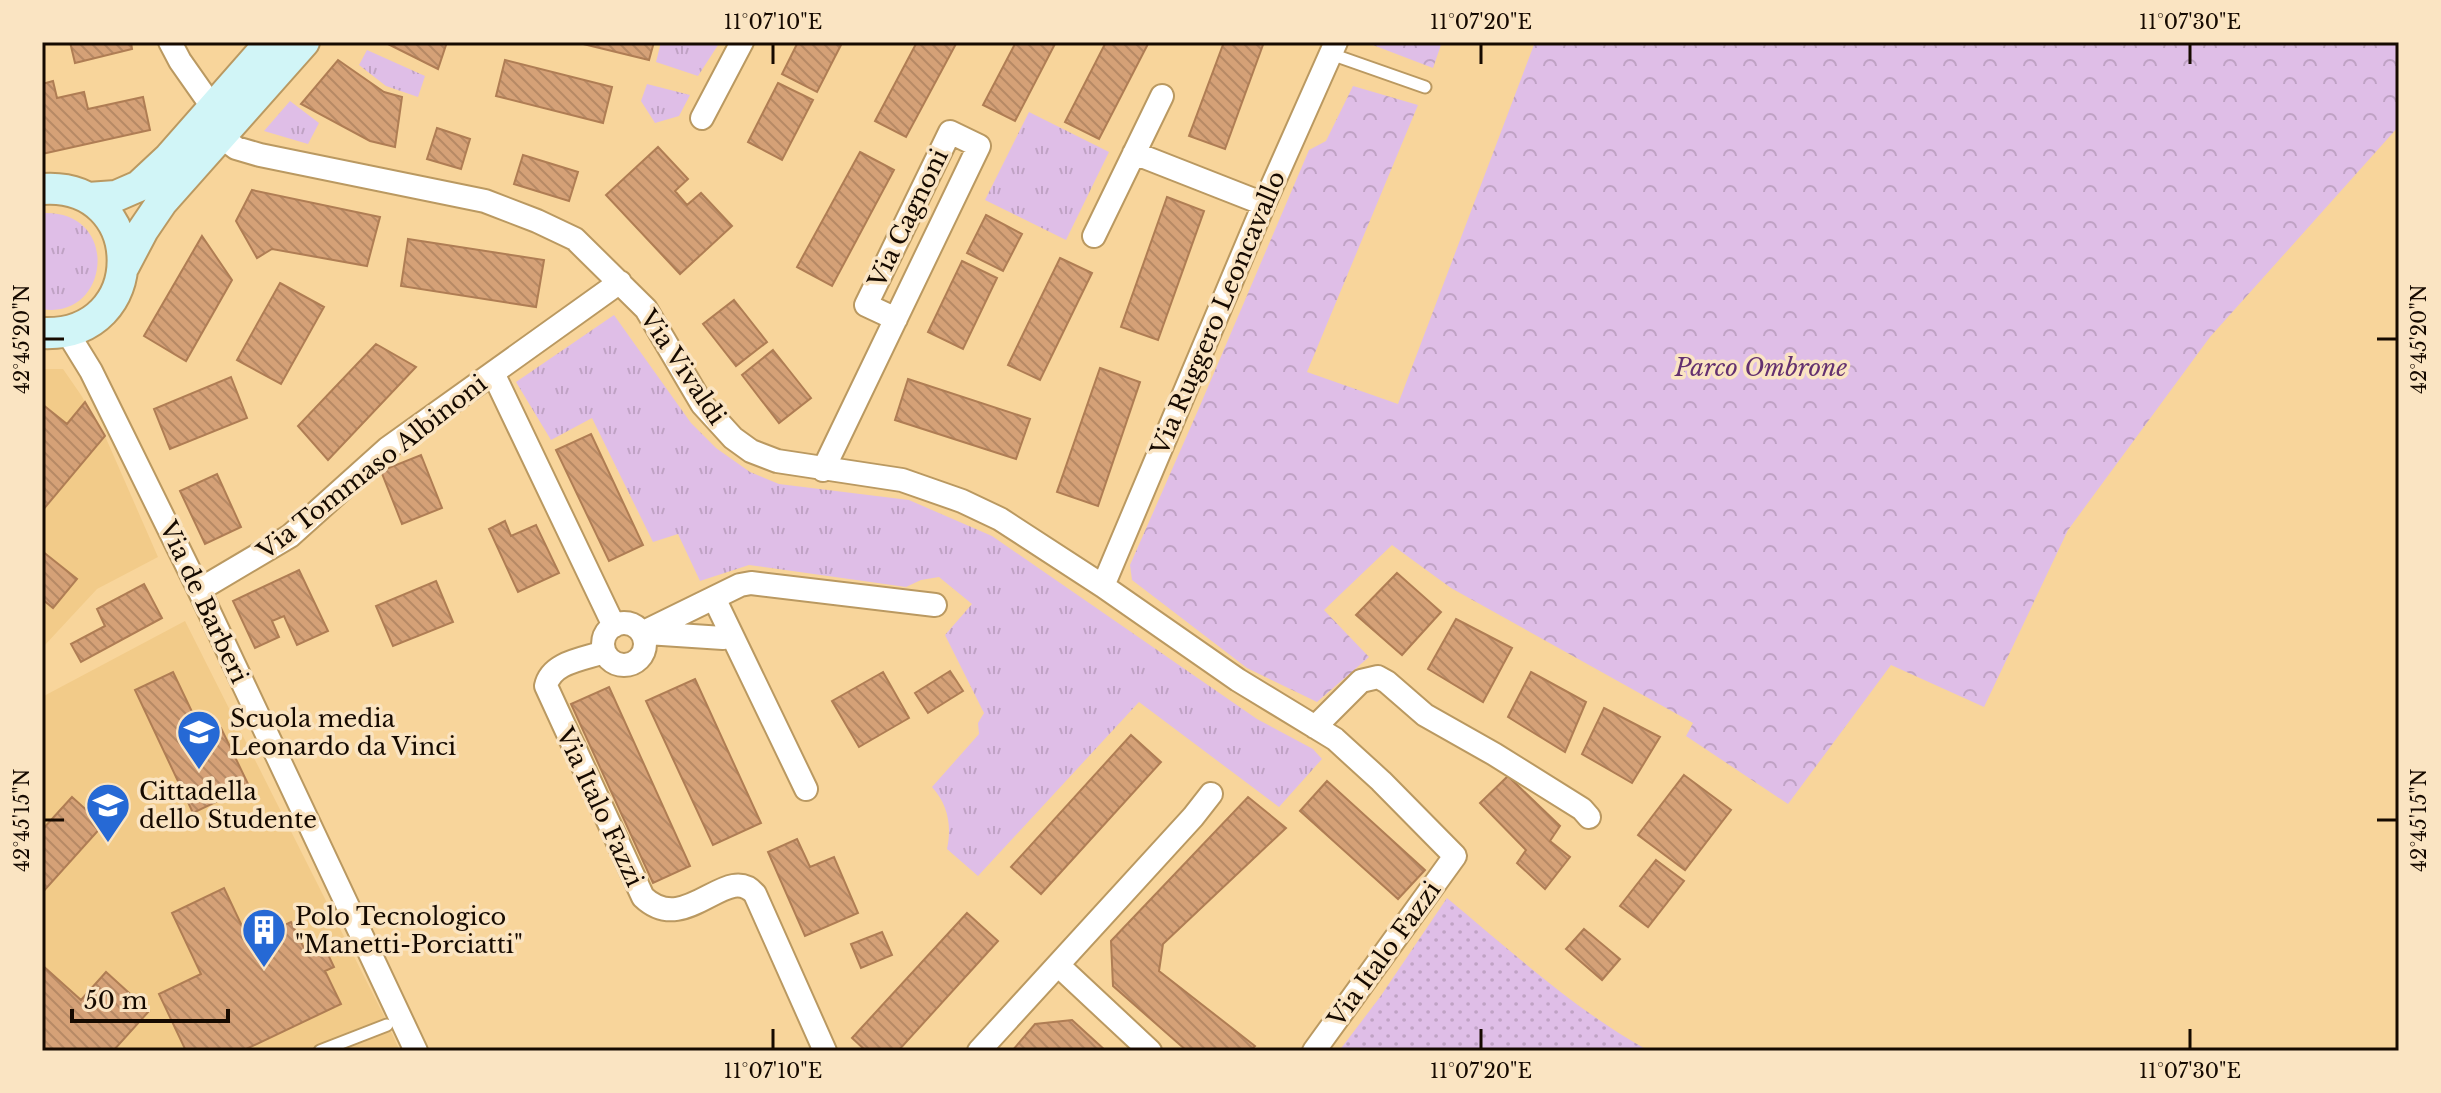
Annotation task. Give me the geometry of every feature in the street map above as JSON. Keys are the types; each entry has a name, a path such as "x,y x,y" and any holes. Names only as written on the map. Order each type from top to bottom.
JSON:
{"main road":[{"path":"54,332 84,325 100,315 112,301 124,266 143,230 271,42"},
{"path":"88,198 116,196 139,186 169,158 217,122 304,42"},
{"path":"42,189 60,188 88,198 101,208 119,234 124,266"}],"street":[{"path":"170,42 217,122"},
{"path":"702,118 742,42"},
{"name":"Via Ruggero Leoncavallo","path":"1103,586 1264,204 1334,48"},
{"path":"1094,236 1162,96"},
{"name":"Via Vivaldi","path":"217,122 236,148 485,201 575,239 646,309 702,404 733,438 751,451 777,461 823,470 902,480 962,501 1000,519 1238,680 1335,739 1455,856"},
{"name":"Via Cagnoni","path":"823,470 896,319 979,146 950,132 866,305 896,319"},
{"path":"1134,153 1264,204"},
{"name":"Via Tommaso Albinoni","path":"199,590 290,536 388,448 620,282"},
{"name":"Via de Barberi","path":"54,332 91,371 199,590 394,1022 416,1051"},
{"path":"493,373 614,626"},
{"path":"642,633 740,585 751,583 935,605"},
{"path":"714,598 806,789"},
{"path":"642,633 643,654 633,663 613,663 604,652 603,639 614,626 626,624 642,633 731,636"},
{"name":"Via Italo Fazzi","path":"604,652 559,667 550,674 546,686 643,897 656,907 674,911 732,885 744,885 750,889 755,894 825,1051"},
{"path":"1315,727 1361,681 1378,677 1425,715 1507,762 1582,809 1589,817"},
{"path":"979,1051 1059,966 1211,794"},
{"name":"Via Italo Fazzi","path":"1314,1051 1455,856"},
{"path":"1059,966 1150,1051"}],"lane":[{"path":"1334,48 1425,87"},
{"path":"320,1051 394,1022"}],"shaded area":[{"path":"42,369 63,369 81,395 105,436 158,557 97,589 44,646 42,644"},
{"name":"Cittadella dello Studente","path":"185,621 400,1051 42,1051 42,697"}],"green space":[{"path":"661,42 720,42 698,76 656,62"},
{"path":"1365,42 1442,42 1433,68"},
{"name":"Parco Ombrone","path":"1535,42 2399,42 2399,126 2210,337 2068,530 1984,707 1891,665 1788,804 1686,736 1693,723 1451,588 1392,545 1324,610 1369,657 1317,702 1247,668 1132,580 1130,565 1309,150 1326,141 1353,86 1418,105 1307,372 1398,404"},
{"path":"367,50 425,76 418,97 386,86 359,65"},
{"path":"647,84 690,95 679,116 655,123 641,101"},
{"path":"290,101 319,123 308,144 264,131"},
{"path":"1029,112 1109,152 1066,240 985,200"},
{"path":"42,213 68,216 85,228 95,245 98,264 93,283 82,298 65,308 42,309"},
{"path":"614,315 691,423 716,448 750,472 779,484 909,500 992,536 1257,719 1313,749 1322,759 1279,807 1139,702 978,876 947,849 947,816 942,801 932,787 979,734 978,723 984,713 945,635 972,604 939,577 906,587 749,565 700,581 678,534 653,542 592,418 551,440 516,382"},
{"path":"1447,898 1570,999 1649,1051 1339,1051"}],"building":[{"path":"70,42 131,42 132,49 75,63"},
{"path":"384,42 447,42 438,69"},
{"path":"575,42 654,42 649,60"},
{"path":"798,42 834,42 841,45 817,92 782,74"},
{"path":"917,42 957,42 906,137 875,121"},
{"path":"1016,42 1056,42 1015,121 983,105"},
{"path":"1106,42 1149,42 1099,139 1065,122"},
{"path":"1224,42 1264,42 1225,149 1189,136"},
{"path":"338,60 384,92 402,97 395,147 370,141 301,104"},
{"path":"505,60 612,87 603,123 496,96"},
{"path":"53,81 57,98 84,92 88,109 143,97 150,130 42,154 42,84"},
{"path":"778,83 813,100 782,160 748,142"},
{"path":"437,128 470,139 461,169 427,159"},
{"path":"658,147 688,179 675,191 687,205 701,193 732,226 680,274 606,195"},
{"path":"860,152 894,170 832,286 797,267"},
{"path":"523,155 578,172 569,201 514,184"},
{"path":"252,190 380,217 367,266 272,249 257,258 236,221"},
{"path":"1167,197 1204,211 1158,340 1121,327"},
{"path":"986,215 1022,234 1003,271 967,253"},
{"path":"202,236 232,280 186,361 144,336"},
{"path":"408,239 544,260 536,307 401,286"},
{"path":"1060,258 1092,273 1040,380 1008,365"},
{"path":"962,261 997,278 963,349 928,332"},
{"path":"280,283 324,307 281,384 237,360"},
{"path":"734,300 767,342 736,366 703,324"},
{"path":"376,344 416,367 328,460 298,426"},
{"path":"773,350 811,398 779,423 742,375"},
{"path":"1100,368 1140,382 1098,506 1057,492"},
{"path":"231,377 247,418 170,449 154,409"},
{"path":"908,379 1030,419 1016,459 895,420"},
{"path":"85,402 105,436 42,511 42,404 67,424"},
{"path":"591,434 643,545 609,561 556,450"},
{"path":"421,455 442,508 402,524 381,471"},
{"path":"217,474 241,527 205,544 180,491"},
{"path":"505,521 511,536 536,525 559,573 518,592 489,529"},
{"path":"42,551 77,579 53,608 42,599"},
{"path":"299,570 328,631 297,645 284,616 272,621 279,637 255,648 233,601"},
{"path":"1397,573 1441,612 1402,655 1356,615"},
{"path":"436,581 453,622 393,646 376,606"},
{"path":"144,584 162,618 81,662 71,644 105,626 97,609"},
{"path":"1456,619 1512,648 1483,702 1428,669"},
{"path":"950,671 963,691 928,713 915,693"},
{"path":"173,672 204,737 221,728 249,786 193,813 135,690"},
{"path":"883,672 909,718 859,747 832,701"},
{"path":"1531,672 1586,702 1565,752 1508,717"},
{"path":"695,679 761,823 713,845 646,701"},
{"path":"609,687 690,866 653,883 571,704"},
{"path":"1604,708 1660,737 1632,783 1582,754"},
{"path":"1131,735 1161,762 1041,894 1011,867"},
{"path":"1684,775 1731,810 1685,870 1638,835"},
{"path":"1508,776 1560,826 1550,841 1570,857 1545,889 1517,863 1526,850 1480,803"},
{"path":"1327,781 1425,870 1398,899 1300,811"},
{"path":"72,797 103,825 42,893 42,830"},
{"path":"1248,797 1286,828 1163,944 1159,971 1255,1046 1250,1051 1187,1051 1113,986 1111,941"},
{"path":"797,839 810,867 834,857 858,913 805,936 768,852"},
{"path":"1656,860 1684,881 1648,927 1620,906"},
{"name":"Polo Tecnologico \"Manetti-Porciatti\"","path":"224,888 249,941 291,922 307,954 324,946 334,967 325,971 341,1004 242,1051 186,1051 159,994 201,974 172,913"},
{"path":"967,913 998,941 898,1051 866,1051 852,1038"},
{"path":"1584,929 1620,959 1602,980 1566,949"},
{"path":"882,932 892,955 861,968 851,944"},
{"path":"42,965 81,1000 106,972 149,1011 113,1051 42,1051"},
{"path":"1072,1020 1106,1051 1012,1051 1035,1024"}],"place":[{"name":"Scuola media Leonardo da Vinci","path":"199,771"},
{"name":"Cittadella dello Studente","path":"108,844"},
{"name":"Polo Tecnologico \"Manetti-Porciatti\"","path":"264,969"}]}
